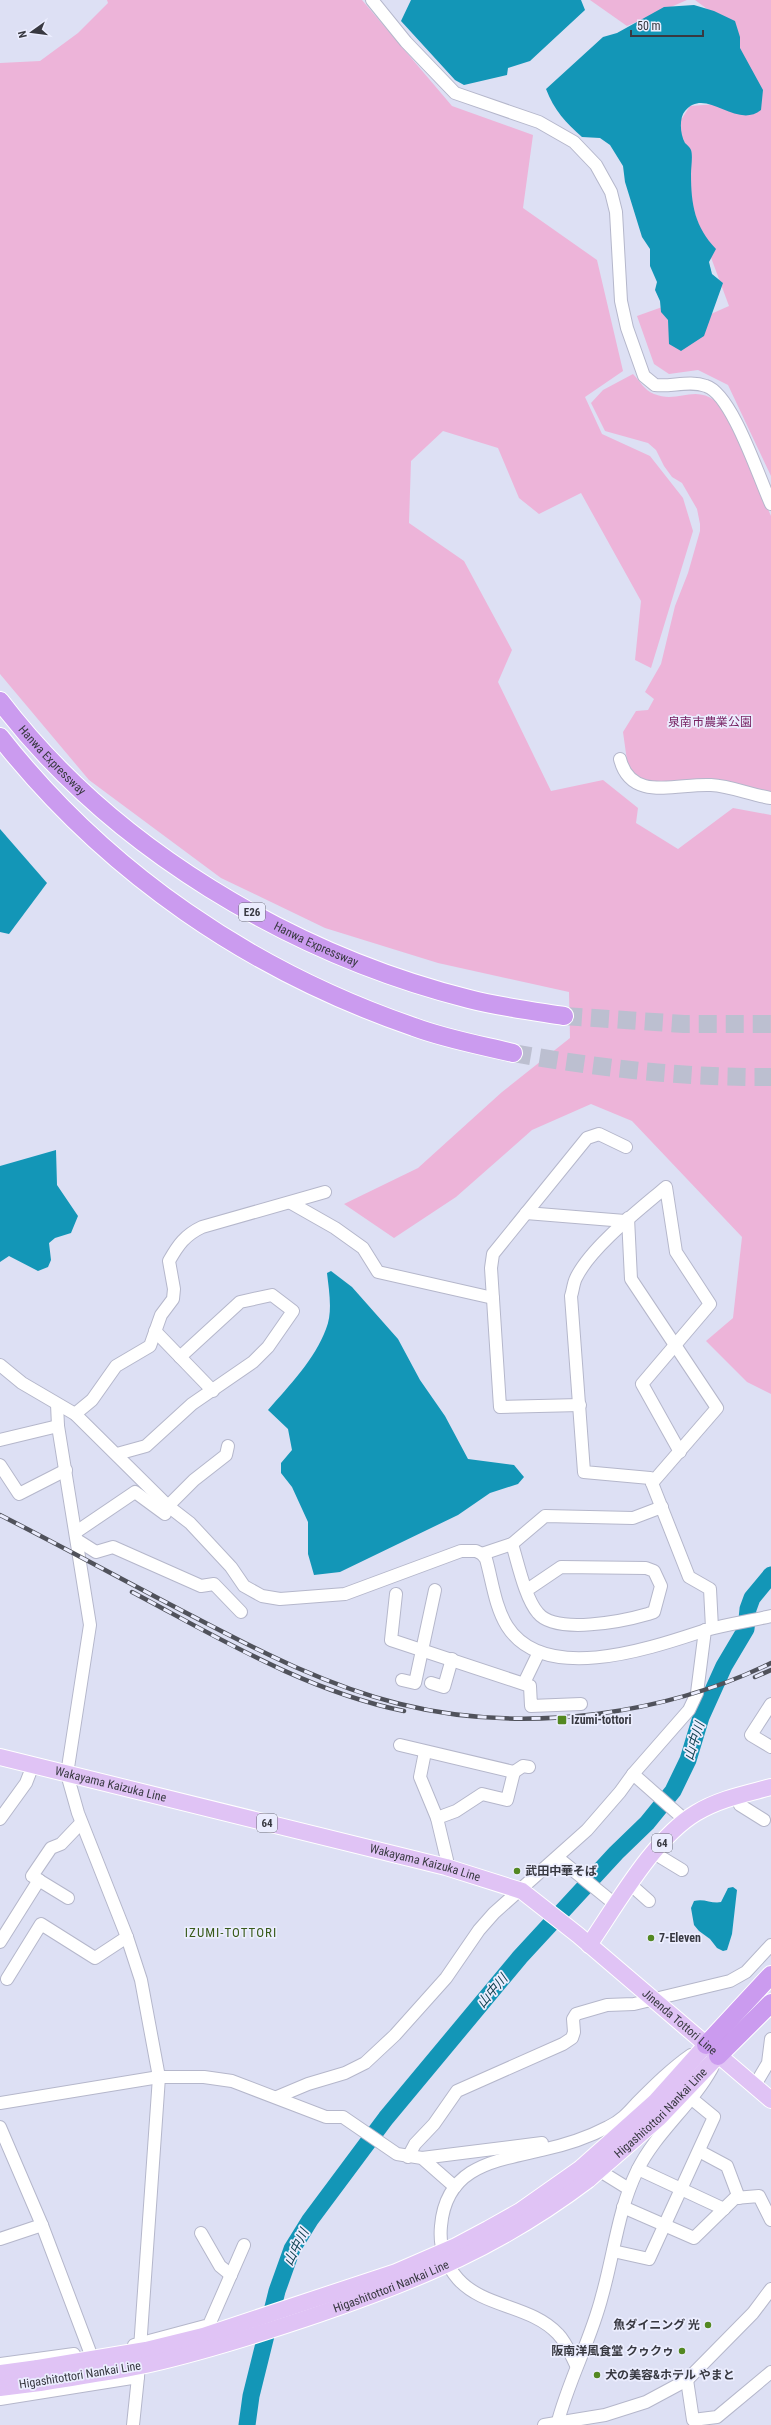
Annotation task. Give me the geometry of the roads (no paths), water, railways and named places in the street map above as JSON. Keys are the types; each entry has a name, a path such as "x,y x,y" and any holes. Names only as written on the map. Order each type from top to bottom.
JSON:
{"highway":[{"name":"Hanwa Expressway","path":"0,701 49,757 130,832 224,896 270,922 326,950 424,986 470,999 564,1016"},
{"name":"Hanwa Expressway","path":"0,737 33,777 89,834 164,897 209,929 257,958 362,1008 416,1028 513,1053"},
{"path":"712,2050 771,1975"},
{"path":"712,2050 771,2003"}],"main road":[{"name":"Wakayama Kaizuka Line","path":"0,1757 446,1866 527,1894 583,1940"},
{"name":"64","path":"583,1940 612,1902 631,1884 681,1816 736,1796 771,1787"},
{"name":"Jinenda Tottori Line","path":"583,1940 654,1998 712,2050 755,2084 771,2100"},
{"name":"Higashitottori Nankai Line","path":"590,2173 644,2102 712,2050"},
{"name":"Higashitottori Nankai Line","path":"0,2374 39,2376 150,2364 283,2326 394,2288 435,2271 494,2242 528,2223 659,2118 712,2050"},
{"name":"Higashitottori Nankai Line","path":"0,2388 39,2376"}],"street":[{"path":"372,0 406,42 456,93 538,122 574,142 596,166 611,192 616,212 621,301 635,354 644,376 655,385 694,383 708,386 718,394 736,420 771,504"},
{"path":"620,759 623,773 640,786 712,785 771,798"},
{"path":"580,1405 500,1407 491,1268 493,1254 587,1138 599,1134 626,1147"},
{"path":"277,2097 308,2084 345,2073 365,2063 394,2035 446,1978 486,1921 527,1894 558,1858 587,1830 620,1792 633,1774 684,1717 694,1702 699,1684 709,1629 710,1589 689,1577 650,1478 584,1472 571,1296 574,1280 581,1268 626,1220 666,1187 676,1252 710,1304 642,1384 680,1452"},
{"path":"75,1414 92,1400 116,1366 150,1346 161,1315 172,1299 174,1289 169,1261 180,1243 188,1234 202,1227 291,1203 325,1192"},
{"path":"291,1203 335,1228 363,1248 378,1272 493,1298"},
{"path":"526,1213 626,1220"},
{"path":"626,1220 631,1279 676,1344 717,1408 652,1483"},
{"path":"117,1454 146,1446 192,1404 253,1362 268,1347 293,1311 272,1295 240,1302 180,1357"},
{"path":"155,1330 212,1391"},
{"path":"0,1365 22,1383 75,1414 117,1454 166,1510"},
{"path":"57,1404 58,1426 77,1536 90,1625 67,1774 81,1823 127,1937 141,1980 159,2077 138,2377 133,2425"},
{"path":"0,1440 58,1426"},
{"path":"166,1510 194,1480 226,1455 228,1446"},
{"path":"0,1465 19,1494 66,1470"},
{"path":"77,1536 135,1492 190,1523 231,1567 244,1586 255,1594 272,1598 345,1594 446,1555 466,1550 482,1554 512,1544 545,1516 633,1518 662,1507"},
{"path":"77,1536 96,1552 113,1547 201,1586 214,1584 241,1612"},
{"path":"512,1544 527,1590 537,1612 542,1618 550,1621 593,1626 654,1612 661,1586 654,1571 646,1568 561,1567 527,1590"},
{"path":"482,1554 486,1559 500,1611 507,1626 526,1644 539,1652 568,1657 606,1658 680,1640 709,1629 771,1616"},
{"path":"402,1680 415,1683 435,1590"},
{"path":"396,1594 391,1640 524,1683 530,1686 531,1706 581,1704"},
{"path":"524,1683 539,1652"},
{"path":"431,1683 444,1687 452,1659"},
{"path":"771,1704 751,1735 771,1747"},
{"path":"400,1745 514,1772"},
{"path":"425,1752 420,1777 422,1791 437,1818 447,1860 446,1866"},
{"path":"0,1819 26,1783 33,1765"},
{"path":"437,1818 456,1811 482,1794 507,1800 514,1772 523,1766 529,1767"},
{"path":"633,1774 681,1816"},
{"path":"736,1796 740,1805 764,1820"},
{"path":"68,1898 32,1876 51,1848 61,1844 81,1823"},
{"path":"654,1853 682,1870"},
{"path":"558,1858 612,1902"},
{"path":"0,1942 39,1880"},
{"path":"631,1884 649,1901"},
{"path":"7,1979 41,1924 95,1958 127,1937"},
{"path":"408,2157 415,2144 434,2124 457,2091 527,2062 543,2051 567,2041 574,2032 573,2019 576,2014 607,2005 634,2004 734,1979 746,1972 771,1945"},
{"path":"755,2084 768,2063 771,2039"},
{"path":"557,2424 576,2365 602,2297 623,2207 629,2189 638,2169 653,2145 700,2090 712,2050"},
{"path":"0,2103 159,2077 204,2077 232,2081 326,2117 342,2117 390,2150 408,2157 422,2158 539,2144 592,2127 632,2104 644,2102"},
{"path":"613,2251 649,2259 714,2117 692,2099"},
{"path":"576,2365 558,2334 544,2322 481,2296 462,2283 449,2267 442,2250 441,2230 446,2205 455,2187 469,2173 488,2163 554,2148 593,2134 644,2102"},
{"path":"0,2128 42,2225 90,2352"},
{"path":"699,2151 727,2166 739,2198"},
{"path":"422,2158 455,2187"},
{"path":"638,2169 724,2209"},
{"path":"590,2173 629,2189"},
{"path":"623,2207 694,2238 735,2198 759,2196 771,2220"},
{"path":"0,2239 42,2225"},
{"path":"201,2233 220,2266 231,2275"},
{"path":"0,2364 90,2352 140,2343 209,2325 244,2245"},
{"path":"544,2425 605,2415 639,2404 686,2380 753,2313 771,2289"},
{"path":"686,2380 693,2420 717,2417 771,2372"},
{"path":"0,2399 138,2377"}],"water":[{"path":"411,0 581,0 585,10 530,61 508,68 507,75 464,85 455,80 401,21"},
{"path":"694,5 714,11 735,21 740,37 740,48 763,90 761,110 751,115 732,113 712,105 702,103 693,105 683,114 681,126 682,135 685,143 692,152 691,185 693,206 703,232 716,249 709,262 712,274 723,283 704,336 681,351 669,344 668,320 661,312 660,301 655,290 657,282 650,266 650,249 642,237 625,182 623,166 610,145 600,138 582,137 571,127 557,110 546,89 603,37 617,33 664,7"},
{"path":"0,829 47,883 9,934 0,932"},
{"path":"56,1150 57,1185 78,1216 71,1233 55,1238 49,1243 51,1260 48,1267 38,1271 9,1256 0,1262 0,1166"},
{"path":"331,1271 352,1287 398,1339 420,1380 445,1416 468,1459 514,1465 524,1477 518,1484 490,1493 458,1515 340,1572 314,1575 308,1554 308,1522 292,1487 281,1473 281,1463 292,1450 288,1429 268,1410 301,1372 315,1351 326,1329 330,1301 327,1273"},
{"path":"733,1887 737,1890 732,1934 727,1950 723,1951 717,1948 710,1939 699,1931 694,1925 691,1908 694,1901 698,1900 721,1902 728,1888"}],"waterway":[{"name":"山中川","path":"247,2425 251,2396 277,2291 292,2249 310,2220 386,2118 520,1957 616,1853 647,1823 673,1791 688,1760 701,1717 724,1666 746,1629 748,1609 752,1598 771,1575"}],"tunnel":[{"path":"564,1016 684,1024 771,1024"},
{"path":"513,1053 577,1063 674,1074 771,1077"}],"railway":[{"path":"0,1515 222,1632 296,1668 373,1697 424,1709 473,1716 523,1719 572,1717 597,1714 619,1711 686,1696 750,1673 771,1663"},
{"path":"132,1592 230,1645 298,1677 368,1702 404,1711"},
{"path":"755,1677 771,1670"}],"place":[{"name":"Izumi-tottori","path":"562,1720"},
{"name":"武田中華そば","path":"517,1871"},
{"name":"7-Eleven","path":"651,1938"},
{"name":"魚ダイニング 光","path":"708,2325"},
{"name":"阪南洋風食堂 クゥクゥ","path":"682,2351"},
{"name":"犬の美容&ホテル やまと","path":"597,2375"}],"district":[{"name":"IZUMI-TOTTORI","path":"231,1932"}],"park label":[{"name":"泉南市農業公園","path":"710,722"}]}
